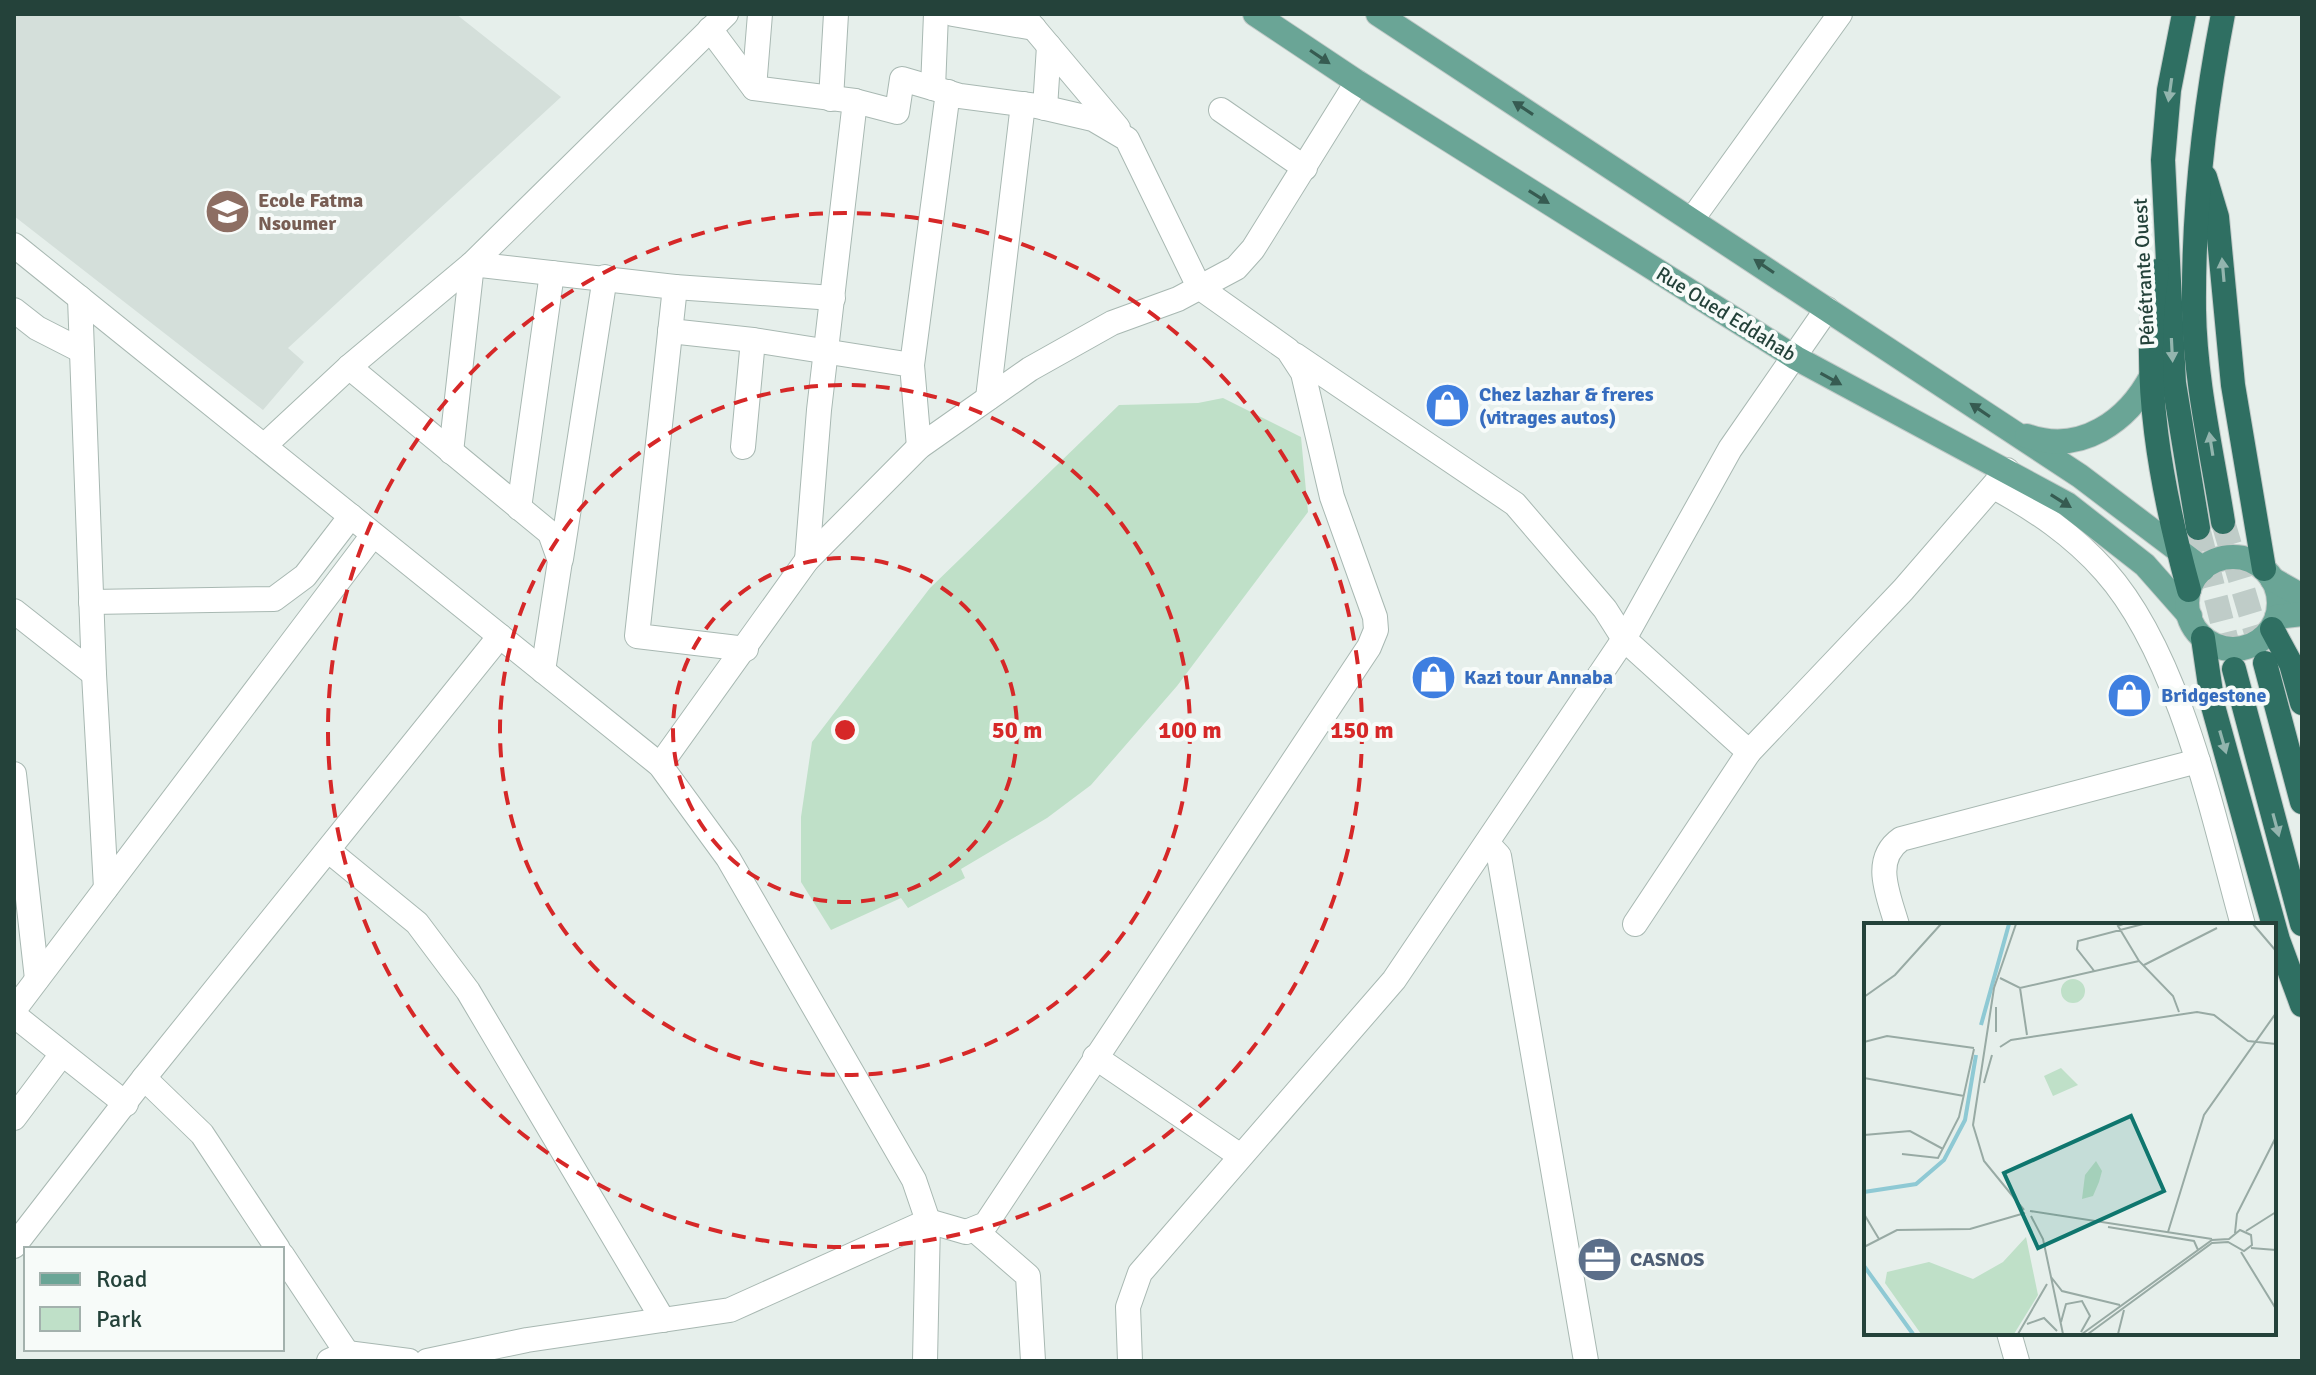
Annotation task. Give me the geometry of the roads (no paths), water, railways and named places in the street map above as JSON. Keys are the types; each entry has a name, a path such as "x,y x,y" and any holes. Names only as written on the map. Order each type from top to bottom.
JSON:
{"highway":[{"name":"Pénétrante Ouest","path":"2184,14 2169,90 2163,160 2174,383 2198,528"},
{"path":"2223,14 2208,90 2200,167 2194,313 2223,522"},
{"path":"2200,167 2217,217 2233,385 2268,574"},
{"path":"2166,234 2153,293 2152,375 2164,491 2189,590"},
{"path":"2275,623 2302,703"},
{"path":"2203,638 2211,698 2270,923"},
{"path":"2265,663 2302,802"},
{"path":"2234,669 2302,924"},
{"path":"2276,947 2283,974 2302,1005"}],"main road":[{"name":"Rue Oued Eddahab","path":"1255,14 1357,82 1796,358 2001,478 2067,504 2125,547 2190,616"},
{"path":"1378,14 1693,218 2092,484 2203,569"},
{"path":"2010,430 2057,441 2082,438 2125,415 2141,397 2152,375"},
{"path":"2302,596 2240,558 2227,558 2203,569 2189,590 2190,616 2203,638 2214,645 2240,649 2253,645 2275,623 2302,614"},
{"path":"2268,574 2279,604 2275,623"}],"street":[{"path":"754,88 760,14"},
{"path":"807,560 833,298 843,100 836,14"},
{"path":"919,447 912,365 940,90 936,14"},
{"path":"953,14 1035,29 1127,139 1199,287 1515,504 1605,609 1624,639 1749,752"},
{"path":"1693,218 1840,14"},
{"path":"265,445 349,367 472,264 718,22 754,88"},
{"path":"988,398 1034,106 1035,29"},
{"path":"754,88 843,100 897,112 902,79 940,90 1093,119 1127,139"},
{"path":"660,765 807,560 919,447 1030,369 1112,323 1178,299 1236,268 1253,249 1357,82"},
{"path":"1221,110 1305,168"},
{"path":"14,245 660,765 728,858 914,1180 928,1221 925,1361"},
{"path":"472,264 675,287 833,298"},
{"path":"451,452 472,264"},
{"path":"519,508 552,273"},
{"path":"543,671 605,277"},
{"path":"675,287 637,636 746,649"},
{"path":"80,298 94,674 106,888"},
{"path":"1130,1361 1128,1307 1140,1273 1239,1155 1394,980 1624,639 1730,449 1796,358 1827,309"},
{"path":"14,310 37,328 82,351"},
{"path":"670,331 753,340 912,365"},
{"path":"743,447 753,340"},
{"path":"427,1361 527,1340 730,1310 928,1221 966,1232 976,1231 986,1224 1369,647 1376,630 1375,617 1332,497 1303,373 1288,350"},
{"path":"349,367 550,533 560,561"},
{"path":"1635,924 1749,752 1903,590 2001,478 2106,572 2148,632 2198,761 2242,923"},
{"path":"91,602 274,599 305,576 351,516"},
{"path":"126,1104 14,1013 373,535"},
{"path":"14,611 94,674"},
{"path":"14,1246 144,1078 500,636"},
{"path":"1896,923 1883,869 1887,855 1901,839 2198,761"},
{"path":"14,774 37,979"},
{"path":"1487,843 1499,856 1586,1361"},
{"path":"329,851 417,923 468,991 663,1320"},
{"path":"14,1118 62,1054"},
{"path":"1095,1057 1239,1155"},
{"path":"144,1078 202,1134 277,1247"},
{"path":"976,1231 1028,1276 1033,1361"},
{"path":"284,1259 338,1357 409,1361"},
{"path":"2010,1335 2017,1361"}],"tunnel":[{"path":"2223,522 2265,663"},
{"path":"2198,528 2234,669"}],"place":[{"name":"Ecole Fatma Nsoumer","path":"227,211"},
{"name":"Chez lazhar & freres (vitrages autos)","path":"1448,406"},
{"name":"Kazi tour Annaba","path":"1433,677"},
{"name":"Bridgestone","path":"2130,695"},
{"name":"CASNOS","path":"1599,1259"}]}
